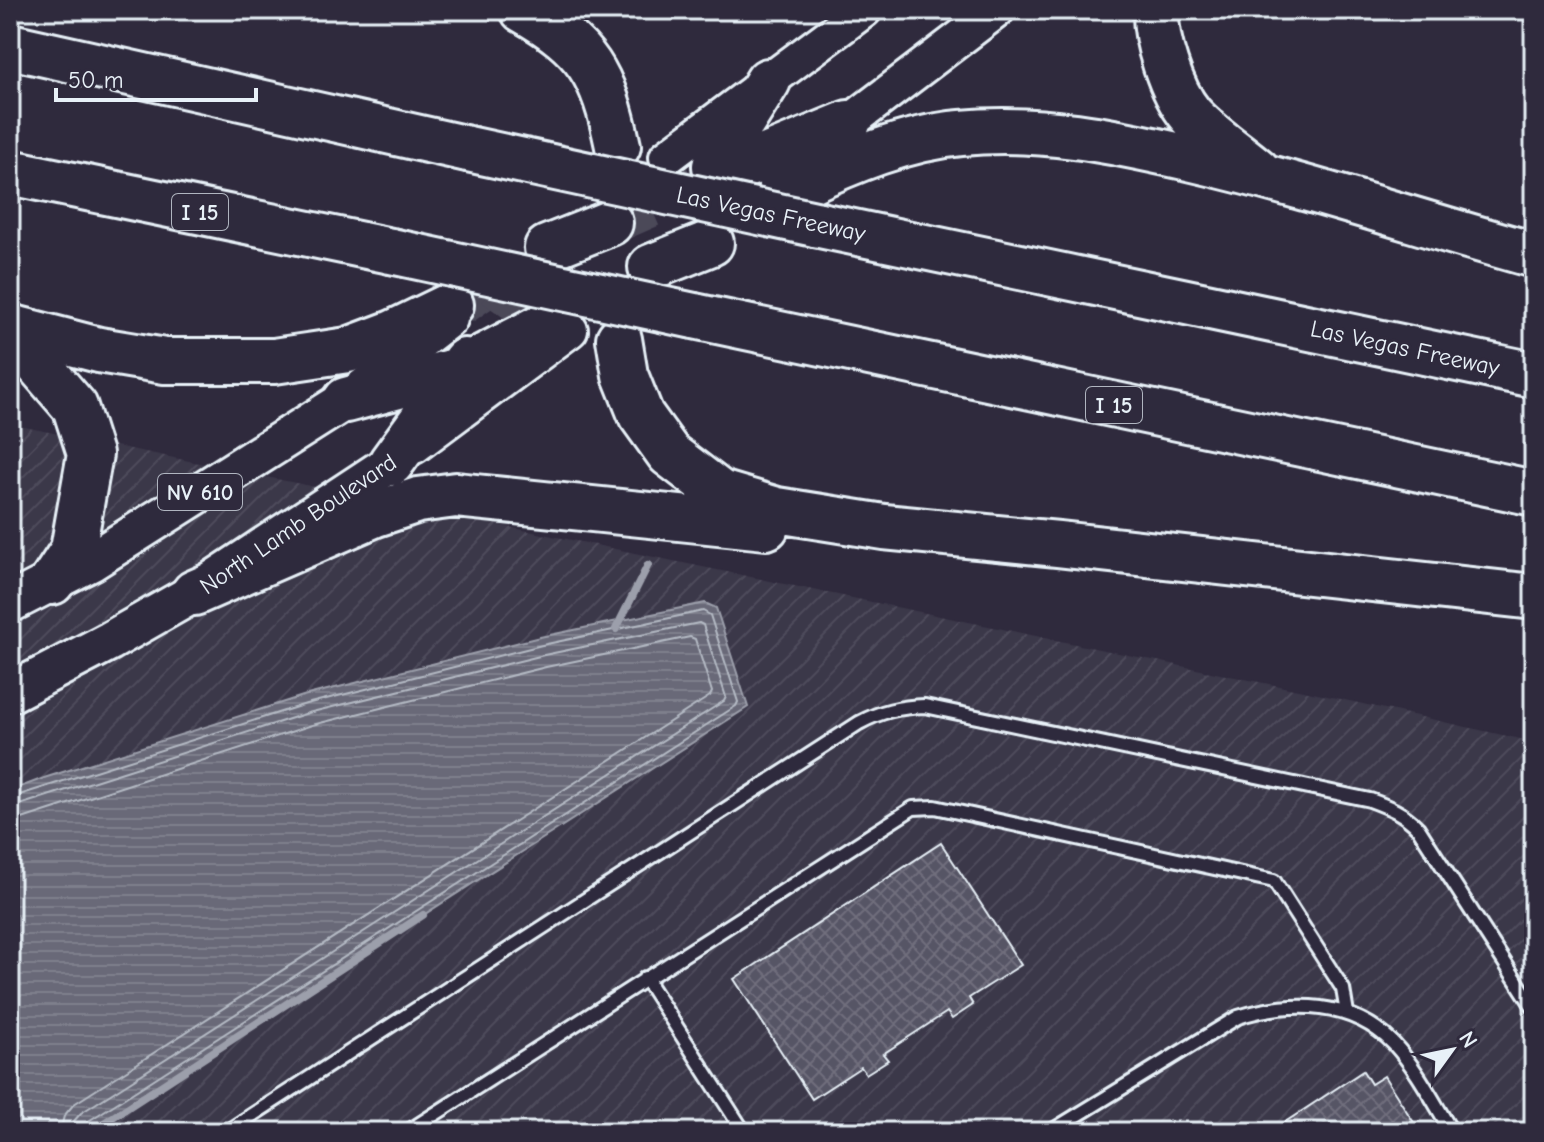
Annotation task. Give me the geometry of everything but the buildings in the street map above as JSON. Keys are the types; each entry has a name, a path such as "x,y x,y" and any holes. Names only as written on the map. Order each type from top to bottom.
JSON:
{"highway":[{"path":"523,10 555,29 590,63 610,108 618,146"},
{"path":"1156,10 1155,31 1169,73 1190,114 1263,175"},
{"name":"Las Vegas Freeway","path":"10,46 468,149 768,185 1534,375"},
{"path":"768,81 768,185"},
{"path":"768,185 848,123"},
{"path":"768,185 834,169 893,148 960,133 1039,132 1117,141 1263,175 1534,255"},
{"name":"I 15","path":"10,172 1534,493"},
{"path":"547,248 591,219"},
{"path":"10,327 99,350 165,361 274,361 348,350 471,309 458,370 391,463"},
{"path":"346,400 458,370 558,328"},
{"path":"619,339 625,375 641,415 669,454 720,493 777,510 884,527 1534,597"},
{"path":"10,344 37,363 75,407 90,454 73,550 52,582"},
{"path":"194,593 373,515 418,500 456,495 771,528 884,527"}],"main road":[{"path":"667,157 864,10"},
{"path":"848,123 997,10"},
{"path":"346,400 471,309"},
{"name":"North Lamb Boulevard","path":"10,693 121,636 194,593 391,463 558,328"},
{"name":"NV 610","path":"10,603 92,561 346,400"}],"lane":[{"path":"226,1132 859,723 881,711 904,707 925,706 1355,796 1390,807 1418,828 1534,1008"},
{"path":"407,1132 913,808 935,807 1274,881 1343,989 1347,1013"},
{"path":"645,978 744,1132"},
{"path":"1050,1132 1238,1017 1258,1010 1299,1005 1347,1013 1381,1032 1394,1045 1452,1132"}],"shaded area":[{"path":"10,424 1327,696 1534,742 1534,1132 10,1132"}],"water":[{"path":"705,603 716,608 748,707 85,1132 10,1132 10,791 303,696 540,637"}],"waterway":[{"path":"616,629 648,565"},
{"path":"90,1132 423,915"}],"tunnel":[{"path":"610,223 695,186"},
{"path":"500,315 545,252"},
{"path":"463,308 521,267"}]}
